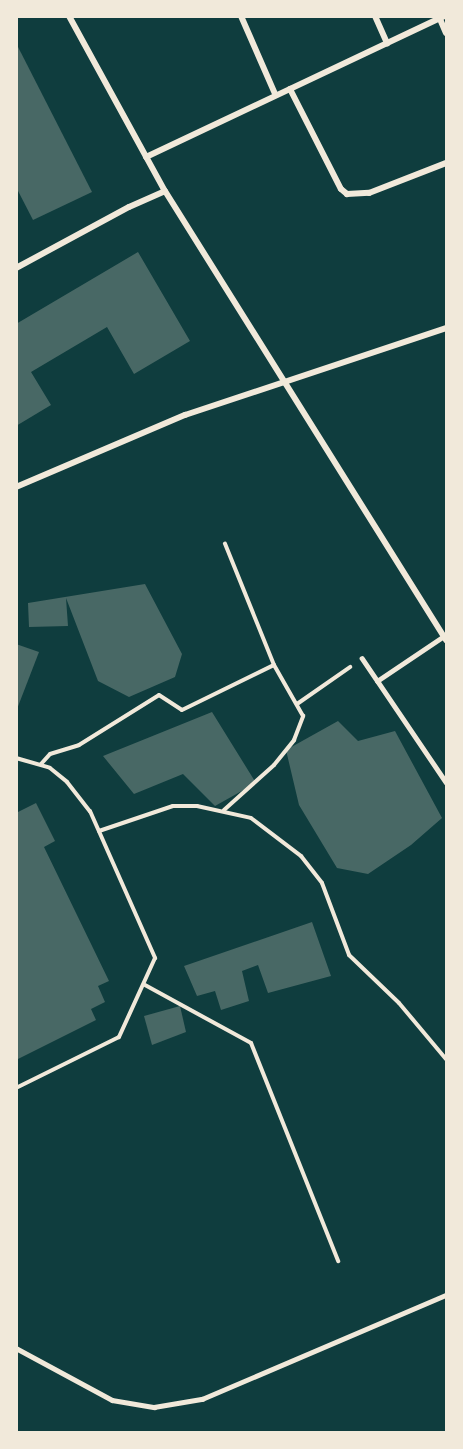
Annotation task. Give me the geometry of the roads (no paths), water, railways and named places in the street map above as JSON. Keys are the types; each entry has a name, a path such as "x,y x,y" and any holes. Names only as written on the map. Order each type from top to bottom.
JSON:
{"street":[{"path":"69,16 165,191 445,638"},
{"path":"241,16 275,94"},
{"path":"375,16 387,43"},
{"path":"147,157 275,94 442,18 447,33"},
{"path":"290,89 341,189 346,194 369,193 447,163"},
{"path":"16,268 129,207 165,191"},
{"path":"16,487 185,416 447,328"}],"lane":[{"path":"377,681 445,638"},
{"path":"362,658 447,782"},
{"path":"16,1348 112,1400 154,1407 202,1399 446,1294"}]}
